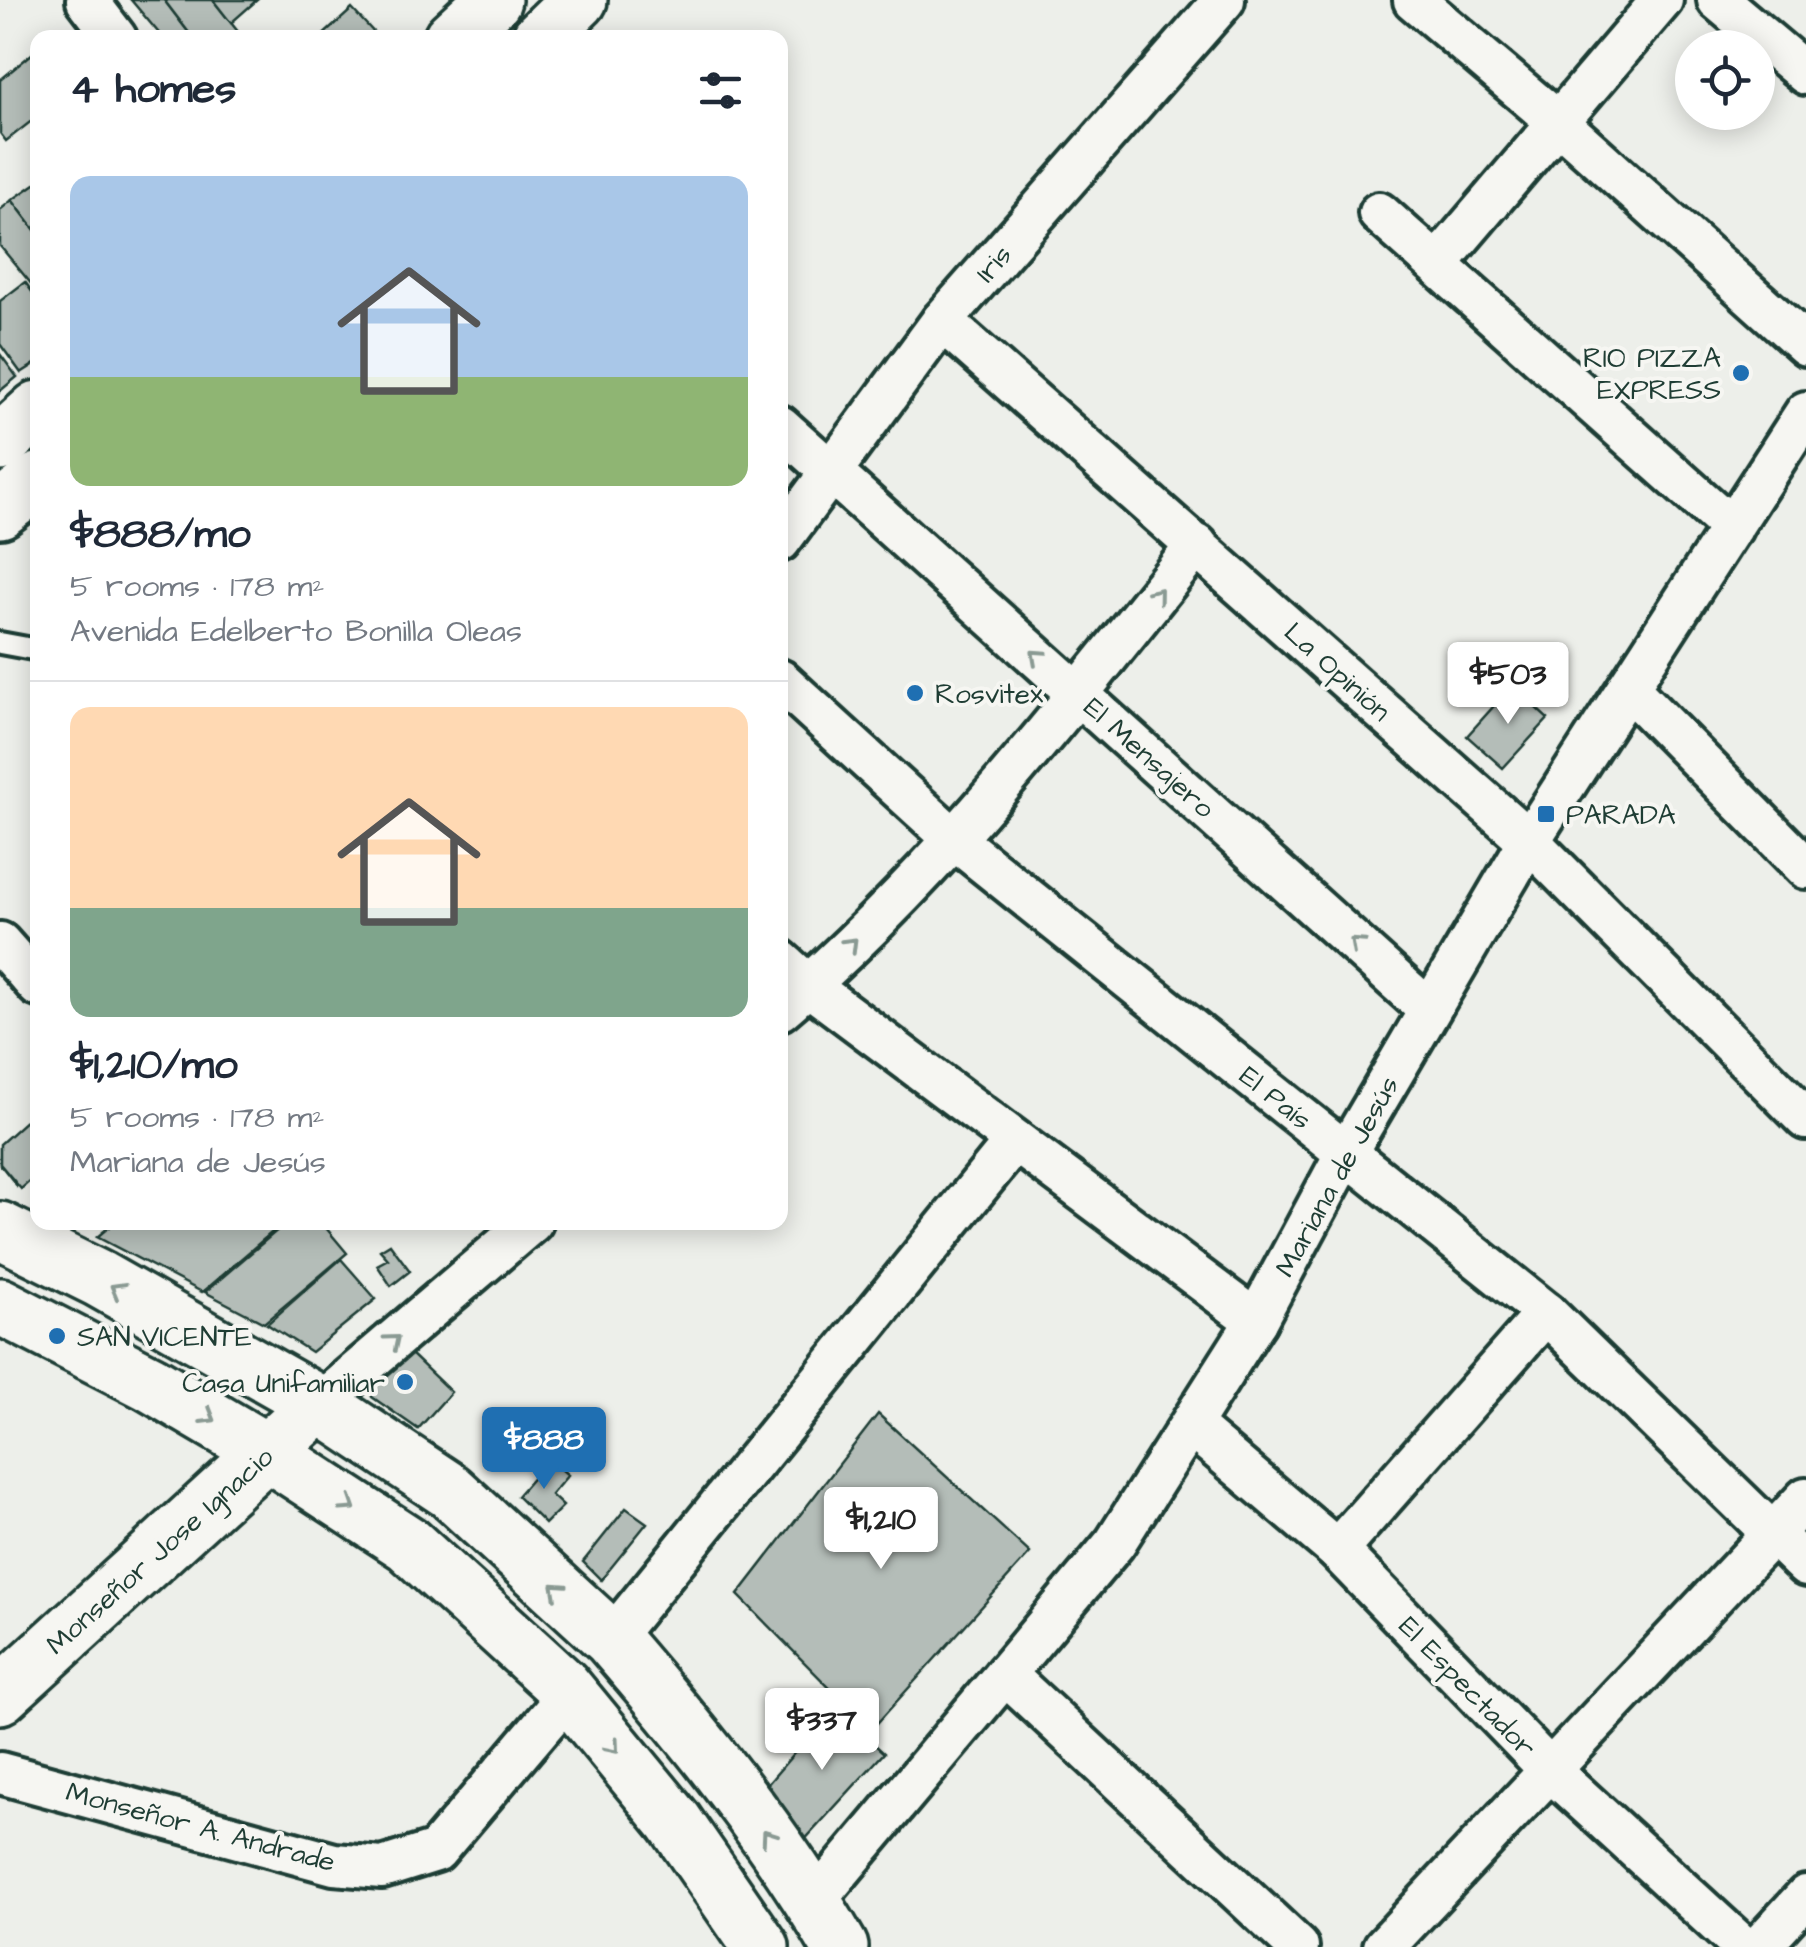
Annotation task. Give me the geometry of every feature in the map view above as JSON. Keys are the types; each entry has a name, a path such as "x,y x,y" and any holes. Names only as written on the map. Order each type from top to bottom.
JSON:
{"main road":[{"path":"461,30 494,0"},
{"path":"548,30 580,0"},
{"path":"0,442 30,416"},
{"path":"0,510 30,486"},
{"path":"0,1230 99,1279 319,1404 450,1492 611,1639 729,1780 827,1924"},
{"path":"0,1306 150,1382 408,1544 570,1694 674,1821 761,1947"},
{"name":"Monseñor Jose Ignacio","path":"0,1696 319,1404"}],"street":[{"path":"87,0 110,30"},
{"name":"Iris","path":"788,530 942,322 1224,0"},
{"path":"1414,0 1559,123 1806,345"},
{"path":"1438,263 1662,0"},
{"path":"1718,0 1806,74"},
{"path":"1379,213 1732,528"},
{"name":"La Opinión","path":"942,322 1529,841 1806,1119"},
{"name":"Mariana de Jesús","path":"827,1924 1005,1674 1114,1543 1191,1426 1256,1321 1346,1153 1529,841 1806,412"},
{"name":"El Mensajero","path":"788,433 1428,1009"},
{"path":"1197,545 955,840 790,986 1015,1140 1256,1321"},
{"name":"El País","path":"788,687 955,840 1546,1313 1806,1566"},
{"path":"1628,688 1806,868"},
{"path":"0,943 30,977"},
{"path":"611,1639 1015,1140"},
{"path":"319,1404 523,1230"},
{"path":"1337,1550 1546,1313"},
{"name":"El Espectador","path":"1191,1426 1337,1550 1551,1771 1743,1947"},
{"path":"1384,1947 1806,1498"},
{"path":"1005,1674 1298,1947"},
{"name":"Monseñor A. Andrade","path":"0,1772 334,1864 382,1868 436,1852 570,1694"},
{"path":"1759,1947 1806,1896"}],"lane":[{"path":"0,643 30,649"}],"building":[{"path":"131,0 164,0 187,30 156,30"},
{"path":"164,0 213,0 237,30 187,30"},
{"path":"213,0 257,0 231,23"},
{"path":"352,9 372,30 329,30"},
{"path":"30,56 30,122 6,141 0,133 0,80"},
{"path":"30,188 30,224 12,200"},
{"path":"12,200 30,224 30,282 0,246 0,210"},
{"path":"25,282 30,289 30,367 21,373 0,344 0,301"},
{"path":"0,354 17,377 0,391"},
{"path":"1512,686 1548,719 1503,768 1467,736"},
{"path":"30,1117 30,1181 21,1189 0,1164 0,1144"},
{"path":"30,1118 30,1175 17,1186 0,1164 0,1147"},
{"path":"105,1230 275,1230 202,1292 97,1237"},
{"path":"278,1230 328,1230 347,1253 264,1323 205,1292"},
{"path":"390,1244 410,1271 391,1286 377,1265 388,1259 380,1250"},
{"path":"341,1259 376,1299 311,1352 267,1324"},
{"name":"Casa Unifamiliar","path":"407,1350 451,1392 418,1429 372,1397 369,1372"},
{"path":"878,1414 1030,1553 871,1730 738,1595"},
{"path":"549,1459 568,1475 551,1495 563,1506 545,1524 517,1496"},
{"path":"626,1508 647,1523 601,1580 583,1562"},
{"path":"834,1707 884,1753 799,1846 766,1786"}],"place":[{"name":"RIO PIZZA EXPRESS","path":"1741,373"},
{"name":"Rosvitex","path":"915,693"},
{"name":"PARADA","path":"1546,814"},
{"name":"SAN VICENTE","path":"57,1336"},
{"name":"Casa Unifamiliar","path":"405,1382"}]}
